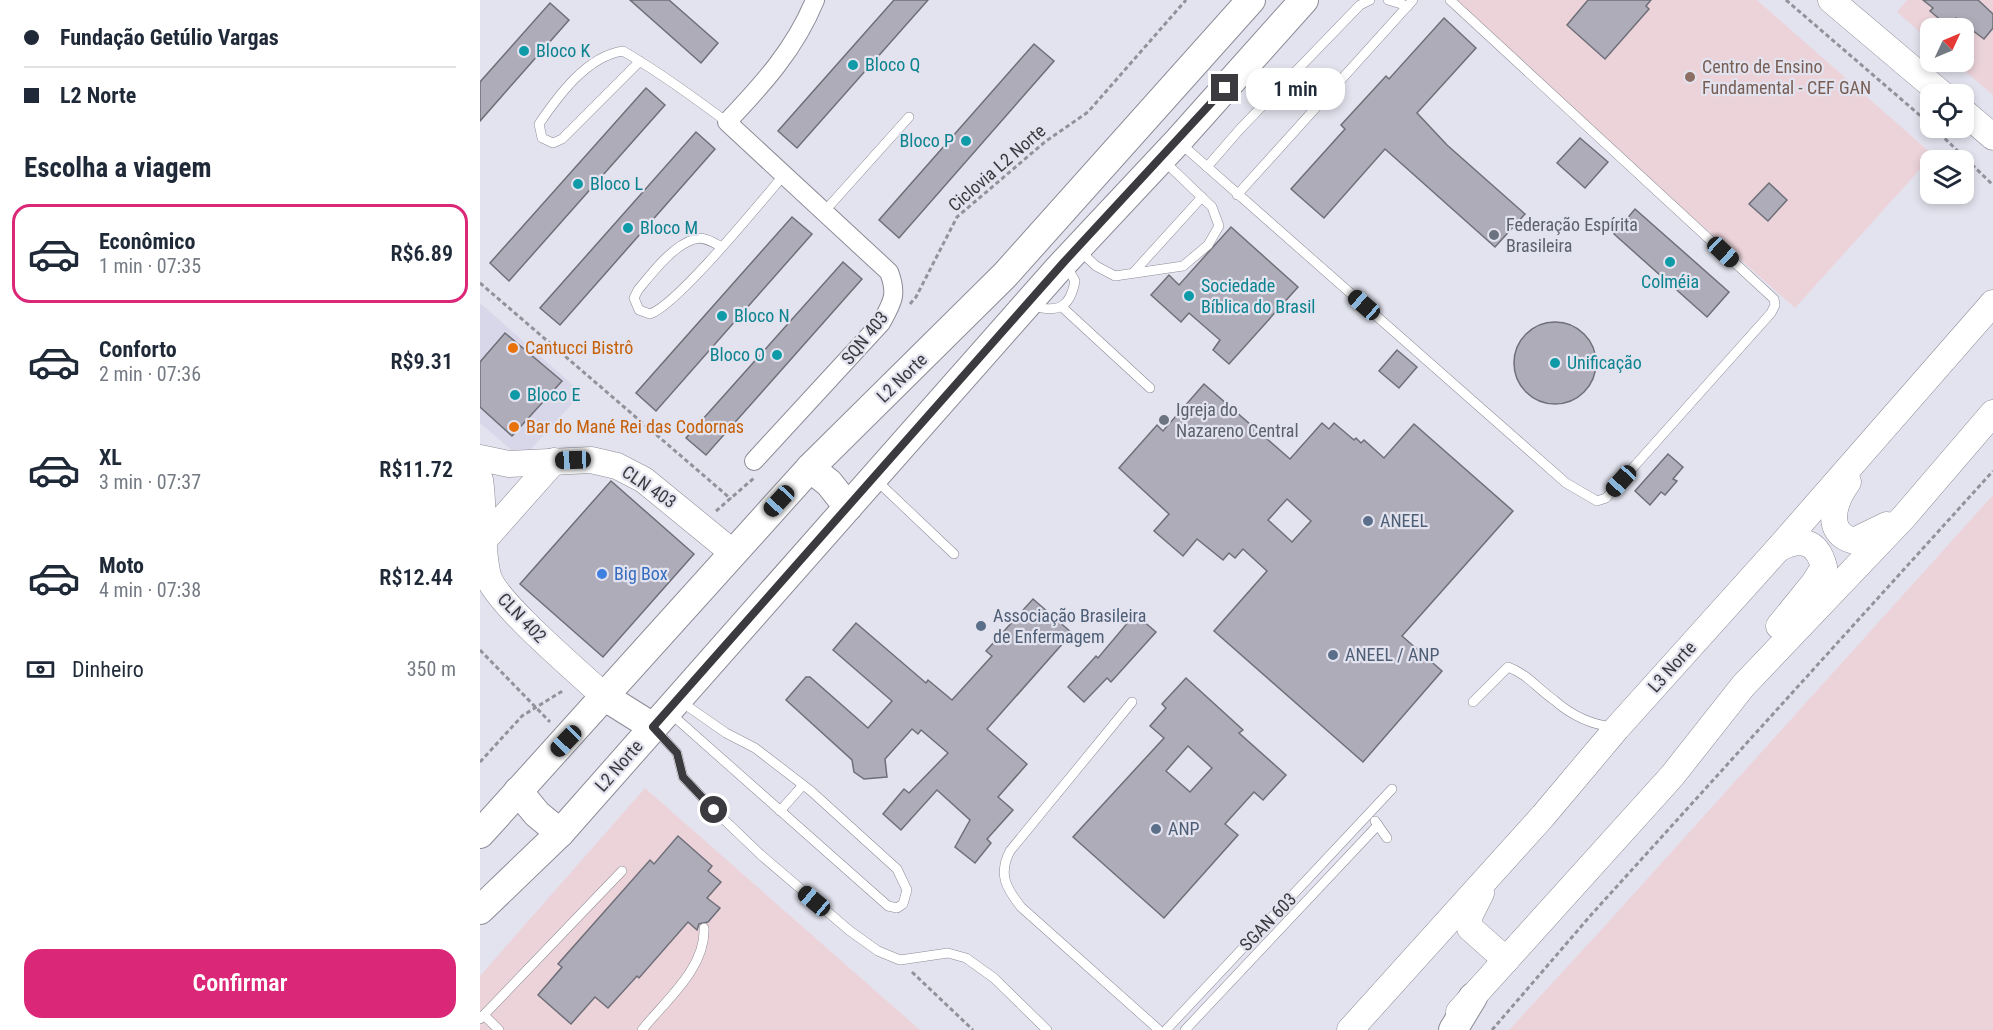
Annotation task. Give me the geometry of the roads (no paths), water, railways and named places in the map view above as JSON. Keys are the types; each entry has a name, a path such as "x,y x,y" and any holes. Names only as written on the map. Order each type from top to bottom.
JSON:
{"main road":[{"name":"L2 Norte","path":"480,834 566,741 732,552 810,468 1005,275 1251,0"},
{"name":"L2 Norte","path":"480,910 560,833 1027,304 1170,150 1304,0"},
{"path":"1831,0 1930,84"},
{"path":"1974,121 1993,137"},
{"name":"L3 Norte","path":"1350,1030 1493,872 1617,728 1778,549 1993,303"},
{"path":"1903,407 1840,494 1833,519 1843,537 1854,541 1903,518"},
{"path":"1443,1030 1672,776 1743,686 1903,518 1993,413"},
{"name":"CLN 403","path":"480,458 509,464 591,459 617,466 644,480 732,552"},
{"path":"483,542 554,461"},
{"path":"810,468 829,483 848,507"},
{"name":"CLN 402","path":"480,480 483,542 488,576 493,587 605,697"},
{"path":"1743,686 1763,648 1824,567 1819,555 1804,541 1797,540 1778,549"},
{"path":"605,697 666,712"},
{"path":"518,791 537,814 560,833"},
{"path":"1493,872 1469,917 1470,928 1506,960"},
{"path":"1453,1030 1473,997"}],"street":[{"path":"727,122 766,81 790,50 815,0"},
{"name":"SQN 403","path":"727,122 889,272 895,287 892,304 881,323 755,469"}],"lane":[{"path":"1207,167 1240,129 1352,14 1370,0"},
{"path":"1388,0 1411,3"},
{"path":"1170,150 1207,167 1566,483 1596,501 1606,498 1771,313 1774,299 1450,0"},
{"path":"1237,195 1411,3"},
{"name":"SQN 403","path":"640,61 562,139 553,143 542,138 539,124 580,74 605,55 623,51 640,61 727,122"},
{"path":"823,213 909,117"},
{"path":"1071,255 1115,276 1183,266 1208,245 1219,226 1212,207 1202,197 1170,150"},
{"path":"722,247 705,239 696,238 679,248 648,278 634,298 639,310 650,314 664,306 722,247 783,176"},
{"path":"1133,273 1202,197"},
{"path":"1027,304 1049,310 1062,307 1073,295 1075,281 1071,255"},
{"path":"1062,307 1150,388"},
{"path":"874,478 954,554"},
{"path":"1473,702 1508,667 1524,673 1554,701 1589,722 1617,728"},
{"path":"1132,702 1010,851 1004,863 1003,877 1006,889 1021,907 1159,1030"},
{"path":"666,712 726,734 755,748 803,784 897,869 907,890 903,904 897,908 888,906 666,712"},
{"path":"666,712 683,777 760,855 850,931 878,951 900,960 948,953 966,958 994,978 1047,1030"},
{"path":"780,811 803,784"},
{"name":"SGAN 603","path":"1166,1030 1392,789"},
{"path":"1370,814 1387,838"},
{"name":"SGAN 603","path":"1185,1030 1378,825"},
{"path":"499,1030 482,1017 622,871"},
{"path":"642,1030 692,969 705,942 704,928"}],"place":[{"name":"Bloco K","path":"524,51"},
{"name":"Bloco Q","path":"853,65"},
{"name":"Centro de Ensino Fundamental - CEF GAN","path":"1690,77"},
{"name":"Bloco P","path":"966,141"},
{"name":"Bloco L","path":"578,184"},
{"name":"Bloco M","path":"628,228"},
{"name":"Federação Espírita Brasileira","path":"1494,235"},
{"name":"Colméia","path":"1670,262"},
{"name":"Sociedade Bíblica do Brasil","path":"1189,296"},
{"name":"Bloco N","path":"722,316"},
{"name":"Cantucci Bistrô","path":"513,348"},
{"name":"Bloco O","path":"777,355"},
{"name":"Unificação","path":"1555,363"},
{"name":"Bloco E","path":"515,395"},
{"name":"Igreja do Nazareno Central","path":"1164,420"},
{"name":"Bar do Mané Rei das Codornas","path":"514,427"},
{"name":"ANEEL","path":"1368,521"},
{"name":"Big Box","path":"602,574"},
{"name":"Associação Brasileira de Enfermagem","path":"981,626"},
{"name":"ANEEL / ANP","path":"1333,655"},
{"name":"ANP","path":"1156,829"}]}
